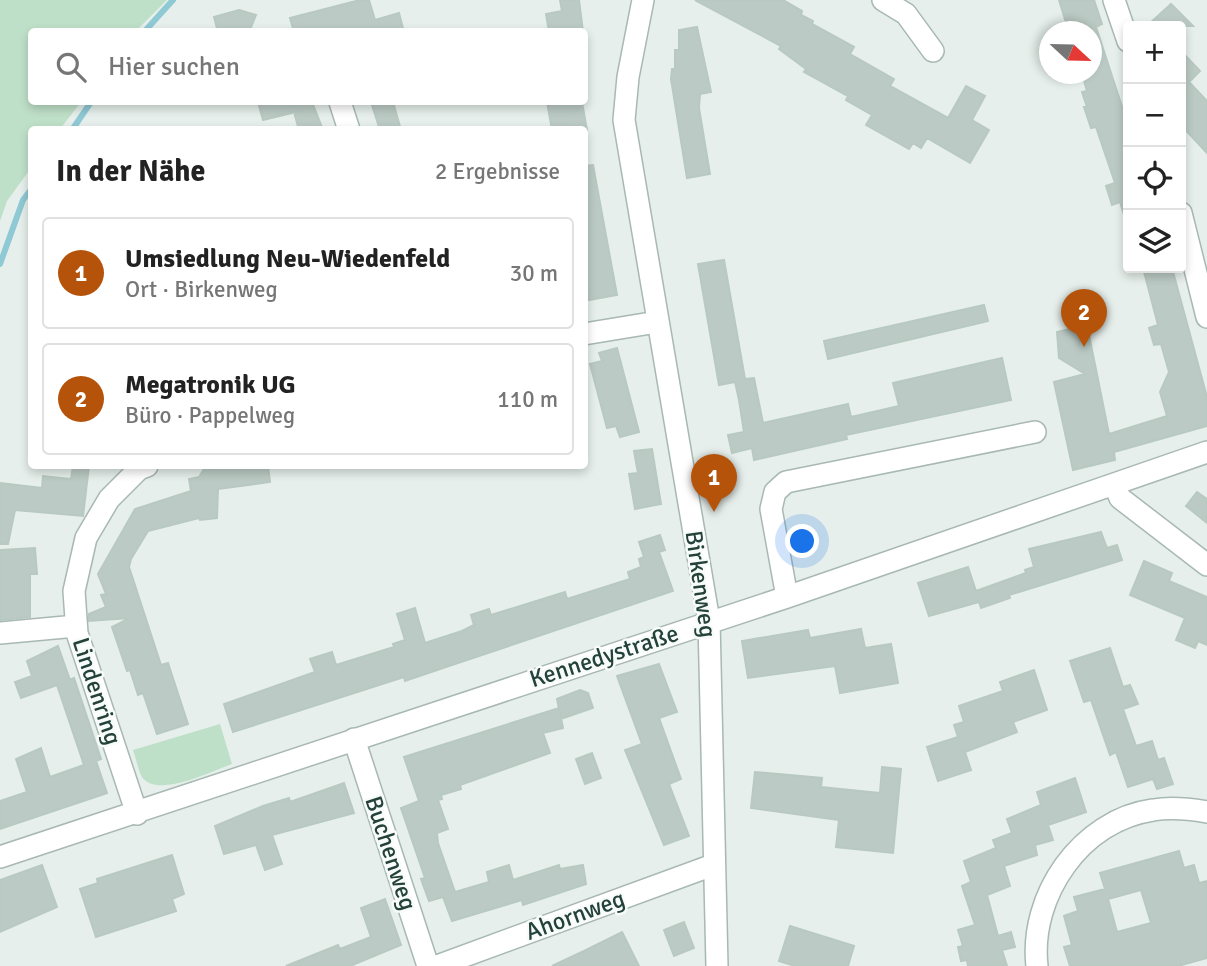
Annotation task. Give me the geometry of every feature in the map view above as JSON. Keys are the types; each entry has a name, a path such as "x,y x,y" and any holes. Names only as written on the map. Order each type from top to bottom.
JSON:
{"street":[{"name":"Birkenweg","path":"643,0 628,77 624,120 709,621 717,966"},
{"path":"883,0 906,14 933,51"},
{"path":"1114,0 1123,26"},
{"path":"341,105 348,126"},
{"path":"1186,233 1207,317"},
{"path":"588,333 657,322"},
{"path":"787,597 771,509 775,492 786,482 1035,432"},
{"name":"Kennedystraße","path":"0,857 137,814 354,739 787,597 1115,486 1207,452"},
{"name":"Lindenring","path":"137,814 76,626 74,591 86,538 109,499 139,469"},
{"path":"1115,486 1120,498 1207,565"},
{"path":"0,633 76,626"},
{"name":"Buchenweg","path":"354,739 428,966"},
{"path":"1037,966 1035,943 1045,899 1076,848 1123,818 1153,810 1207,812"},
{"name":"Ahornweg","path":"437,966 713,865"}],"green space":[{"path":"0,0 167,0 139,28 28,28 28,105 79,105 62,126 28,126 28,172 7,201 0,221"},
{"path":"220,724 232,764 172,784 149,783 142,777 133,750"}],"building":[{"path":"369,0 375,20 399,13 403,28 293,28 290,18"},
{"path":"560,0 579,0 582,28 548,28 546,14 562,11"},
{"path":"695,0 783,0 802,11 801,15 813,21 812,24 854,47 850,54 894,79 890,86 948,118 966,86 985,96 972,120 989,130 970,163 927,138 921,148 913,143 909,149 866,125 872,115 846,100 848,96 804,72 806,69 779,49 781,46"},
{"path":"1059,0 1094,0 1101,21 1066,21"},
{"path":"1171,4 1193,26 1186,26 1186,21 1152,21"},
{"path":"239,10 256,15 251,28 217,28 214,17"},
{"path":"697,27 711,92 700,94 699,108 710,174 687,178 671,79 672,69 675,69 675,50 679,50 679,30"},
{"path":"1102,45 1123,110 1123,212 1120,202 1112,205 1106,186 1115,183 1096,127 1091,128 1084,107 1087,107 1082,92 1087,91 1085,84 1102,84"},
{"path":"1186,56 1200,71 1189,82 1207,101 1207,153 1186,130"},
{"path":"259,105 313,105 321,126 298,126 294,112 263,120"},
{"path":"372,105 394,105 400,126 379,126"},
{"path":"548,105 583,105 586,126 551,126"},
{"path":"593,165 617,295 589,300 588,295 588,166"},
{"path":"724,260 745,379 754,378 763,423 848,404 851,417 899,406 893,383 1002,358 1011,400 846,435 847,439 754,460 752,448 732,453 728,435 744,432 739,400 735,382 719,385 698,264"},
{"path":"1144,273 1173,273 1207,397 1207,426 1114,452 1115,460 1073,470 1054,382 1085,374 1059,358 1057,332 1087,325 1109,434 1167,416 1160,392 1169,372 1161,344 1154,345 1149,328 1158,325"},
{"path":"984,305 988,321 828,359 824,341"},
{"path":"617,348 639,432 620,437 616,426 607,428 590,364 602,361 599,353"},
{"path":"652,449 661,504 635,509 629,474 638,473 634,451"},
{"path":"73,469 89,469 83,516 15,510 8,544 0,544 0,483 42,488 43,476 71,479"},
{"path":"204,469 268,469 270,482 218,489 217,518 199,518 148,531 131,559 129,567 161,665 168,663 188,724 157,734 143,693 138,695 130,670 127,671 112,627 130,618 89,621 89,614 106,607 101,595 106,594 98,574 135,509 191,491 189,479 199,477"},
{"path":"1197,492 1207,499 1207,523 1186,506"},
{"path":"1101,532 1107,548 1117,545 1122,560 1009,595 1010,598 981,608 979,602 929,616 918,583 968,567 976,591 1026,573 1025,570 1034,567 1029,549"},
{"path":"660,535 665,550 659,552 673,591 405,681 404,677 233,732 224,704 315,672 310,659 332,652 336,665 394,647 393,644 405,640 397,614 415,608 425,643 474,625 471,615 489,609 491,615 565,592 567,599 630,579 628,572 641,567 639,559 644,557 639,542"},
{"path":"35,548 37,574 30,574 30,617 0,620 0,550"},
{"path":"1144,561 1172,573 1169,581 1207,597 1207,645 1198,641 1195,648 1176,640 1185,618 1130,595"},
{"path":"861,629 865,648 891,644 898,683 840,693 835,666 748,678 742,641 808,630 810,638"},
{"path":"58,646 70,680 74,678 101,759 96,761 107,793 0,829 0,801 27,792 16,759 41,748 50,777 84,765 57,685 21,698 15,682 32,676 27,661"},
{"path":"1110,648 1123,687 1130,685 1138,704 1123,709 1136,746 1152,741 1158,760 1164,758 1173,784 1157,789 1153,779 1128,787 1116,752 1110,755 1091,700 1084,702 1070,661"},
{"path":"659,664 677,712 659,718 681,779 669,784 689,836 664,845 625,750 642,744 617,676"},
{"path":"1034,670 1047,710 1013,722 1017,732 965,752 971,770 938,781 927,747 958,737 954,725 964,722 959,706 1003,691 1000,682"},
{"path":"580,690 588,693 593,708 561,719 557,699"},
{"path":"559,708 563,728 543,733 550,753 460,785 461,789 441,795 442,799 438,800 448,829 437,833 438,843 455,892 489,882 487,872 509,865 513,880 559,865 560,869 583,865 586,884 523,905 522,900 452,921 443,897 429,901 421,879 425,878 401,808 419,801 404,757"},
{"path":"592,753 601,778 585,784 576,759"},
{"path":"882,767 901,769 893,853 836,847 839,820 751,808 755,772 822,778 821,787 880,793"},
{"path":"1075,778 1086,812 1048,825 1053,840 1035,845 1037,855 1004,866 1010,886 987,895 998,936 1011,932 1015,947 1002,950 1007,966 968,966 967,960 961,961 958,947 963,946 958,930 975,925 962,886 971,882 964,861 996,848 993,840 1012,833 1007,819 1041,805 1037,792"},
{"path":"344,783 354,813 272,835 282,864 265,870 256,845 224,854 215,826 263,806 289,798 290,802"},
{"path":"1179,851 1184,868 1194,865 1199,883 1207,881 1207,958 1178,966 1070,966 1064,947 1072,945 1064,916 1078,911 1074,897 1105,889 1100,873","holes":["1141,890 1151,923 1117,932 1108,899"]},
{"path":"172,855 184,894 172,899 176,911 96,937 80,889 98,883 97,879"},
{"path":"42,865 57,907 0,932 0,880"},
{"path":"385,899 401,945 350,966 286,966 338,945 340,949 371,937 361,908"},
{"path":"684,922 694,948 674,956 664,930"},
{"path":"790,926 854,946 848,966 795,966 779,961"},
{"path":"622,932 639,966 552,966 584,951"}],"waterway":[{"path":"148,28 173,0"},
{"path":"75,126 89,105"},
{"path":"0,264 23,200 28,193"}],"place":[{"name":"Megatronik UG","path":"1084,347"},
{"name":"Umsiedlung Neu-Wiedenfeld","path":"714,512"}]}
